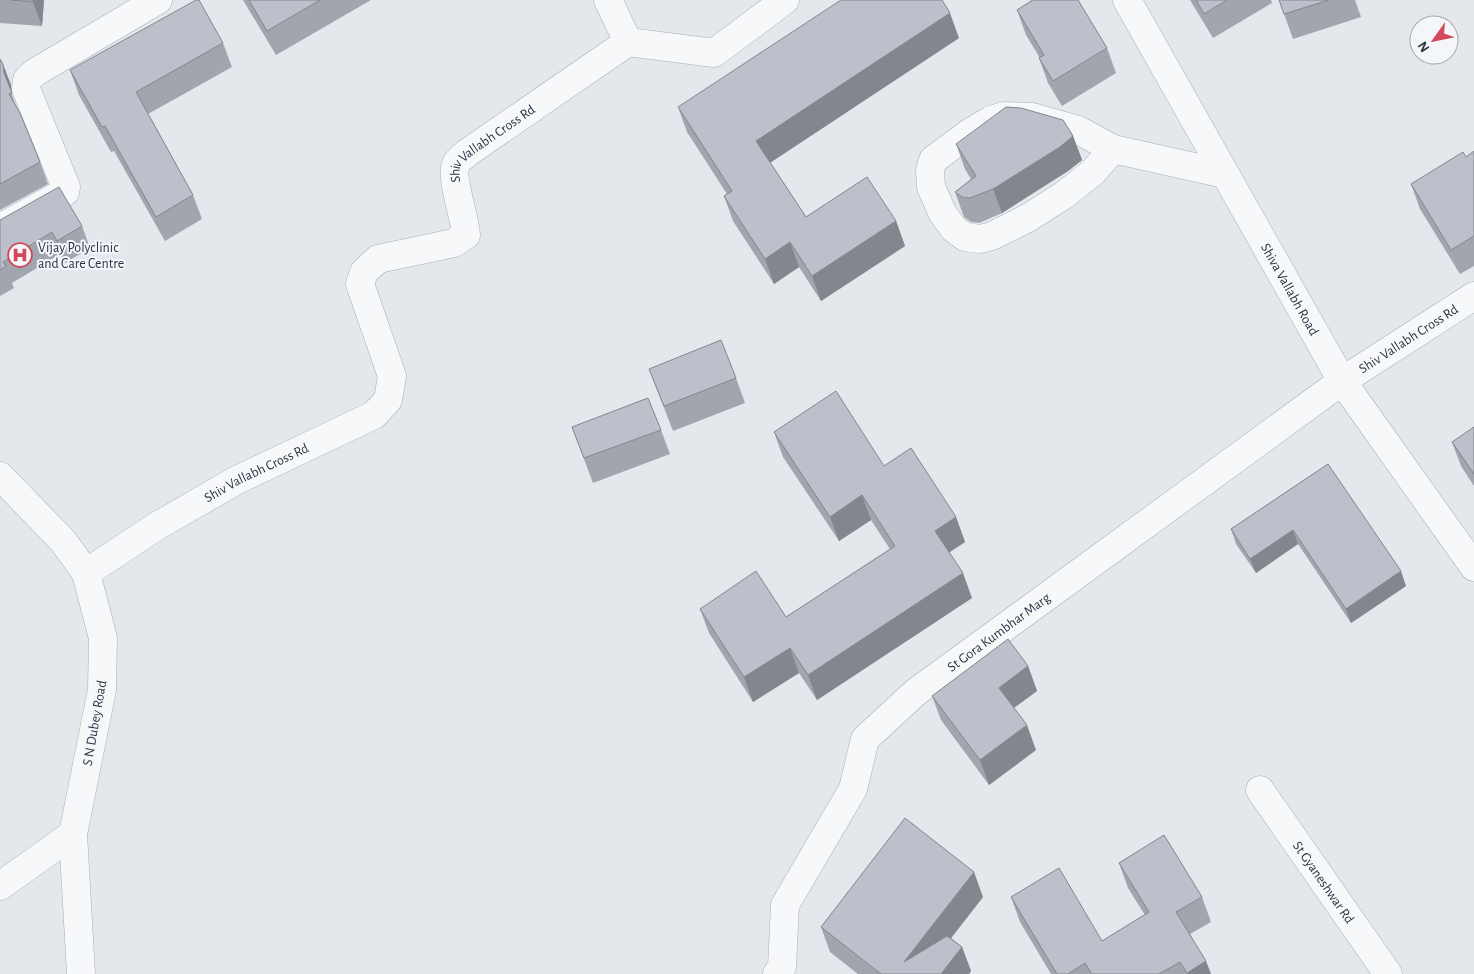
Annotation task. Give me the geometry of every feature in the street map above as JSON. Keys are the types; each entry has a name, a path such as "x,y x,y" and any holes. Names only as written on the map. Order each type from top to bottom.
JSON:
{"street":[{"path":"0,228 65,192 66,187 26,90 27,80 34,73 158,0"},
{"path":"608,0 628,42 714,53 785,0"},
{"name":"Shiva Vallabh Road","path":"1127,0 1342,381 1474,567"},
{"name":"Shiv Vallabh Cross Rd","path":"86,573 157,526 237,480 374,415 388,400 392,376 360,284 364,272 378,259 454,243 466,235 466,223 454,174 456,163 467,152 628,42"},
{"path":"1113,150 1093,172 1064,195 1028,218 992,236 980,239 965,237 954,229 943,214 931,188 930,170 933,160 968,134 991,120 1004,116 1032,117 1078,130 1113,150 1225,174"},
{"name":"Shiv Vallabh Cross Rd","path":"1342,381 1474,296"},
{"name":"St Gora Kumbhar Marg","path":"777,974 782,967 785,905 853,789 865,739 916,692 1342,381"},
{"name":"S N Dubey Road","path":"0,476 63,541 86,573 103,638 102,690 73,834 81,974"},
{"name":"St Gyaneshwar Rd","path":"1260,790 1388,974"},
{"path":"0,886 73,834"}],"building":[{"path":"11,0 33,0 33,2"},
{"path":"199,0 223,43 136,92 193,195 156,217 105,126 102,127 70,70"},
{"path":"249,0 320,0 267,31"},
{"path":"841,0 942,0 950,13 756,141 806,217 867,177 896,221 812,276 790,242 765,259 724,196 732,191 678,107"},
{"path":"1033,0 1078,0 1107,48 1053,81 1039,58 1044,55 1017,10"},
{"path":"1196,0 1227,0 1204,14"},
{"path":"1279,0 1329,0 1284,14"},
{"path":"0,59 12,93 9,94 20,113 40,162 0,184"},
{"path":"1006,107 1021,108 1063,120 1073,136 1060,147 993,189 970,198 962,197 955,192 976,176 956,144"},
{"path":"1474,151 1474,236 1451,250 1411,184 1463,152 1466,157"},
{"path":"59,187 82,226 57,241 52,232 3,262 6,266 0,270 0,220"},
{"path":"721,340 736,378 664,406 649,369"},
{"path":"836,391 884,466 911,448 956,517 935,531 963,573 808,675 790,648 744,677 700,609 756,571 786,617 895,546 862,495 830,517 774,432"},
{"path":"648,398 661,430 584,458 572,427"},
{"path":"1474,427 1474,474 1452,442"},
{"path":"1328,464 1401,571 1346,609 1293,530 1250,559 1231,529"},
{"path":"1008,639 1028,666 999,688 1027,725 980,760 932,696"},
{"path":"905,818 974,872 904,962 947,936 962,947 941,974 881,974 821,927"},
{"path":"1164,835 1202,897 1176,912 1206,961 1187,973 1180,962 1159,974 1092,974 1085,963 1068,974 1057,974 1011,897 1059,868 1102,941 1149,912 1119,863"}],"place":[{"name":"Vijay Polyclinic and Care Centre","path":"20,255"}]}
